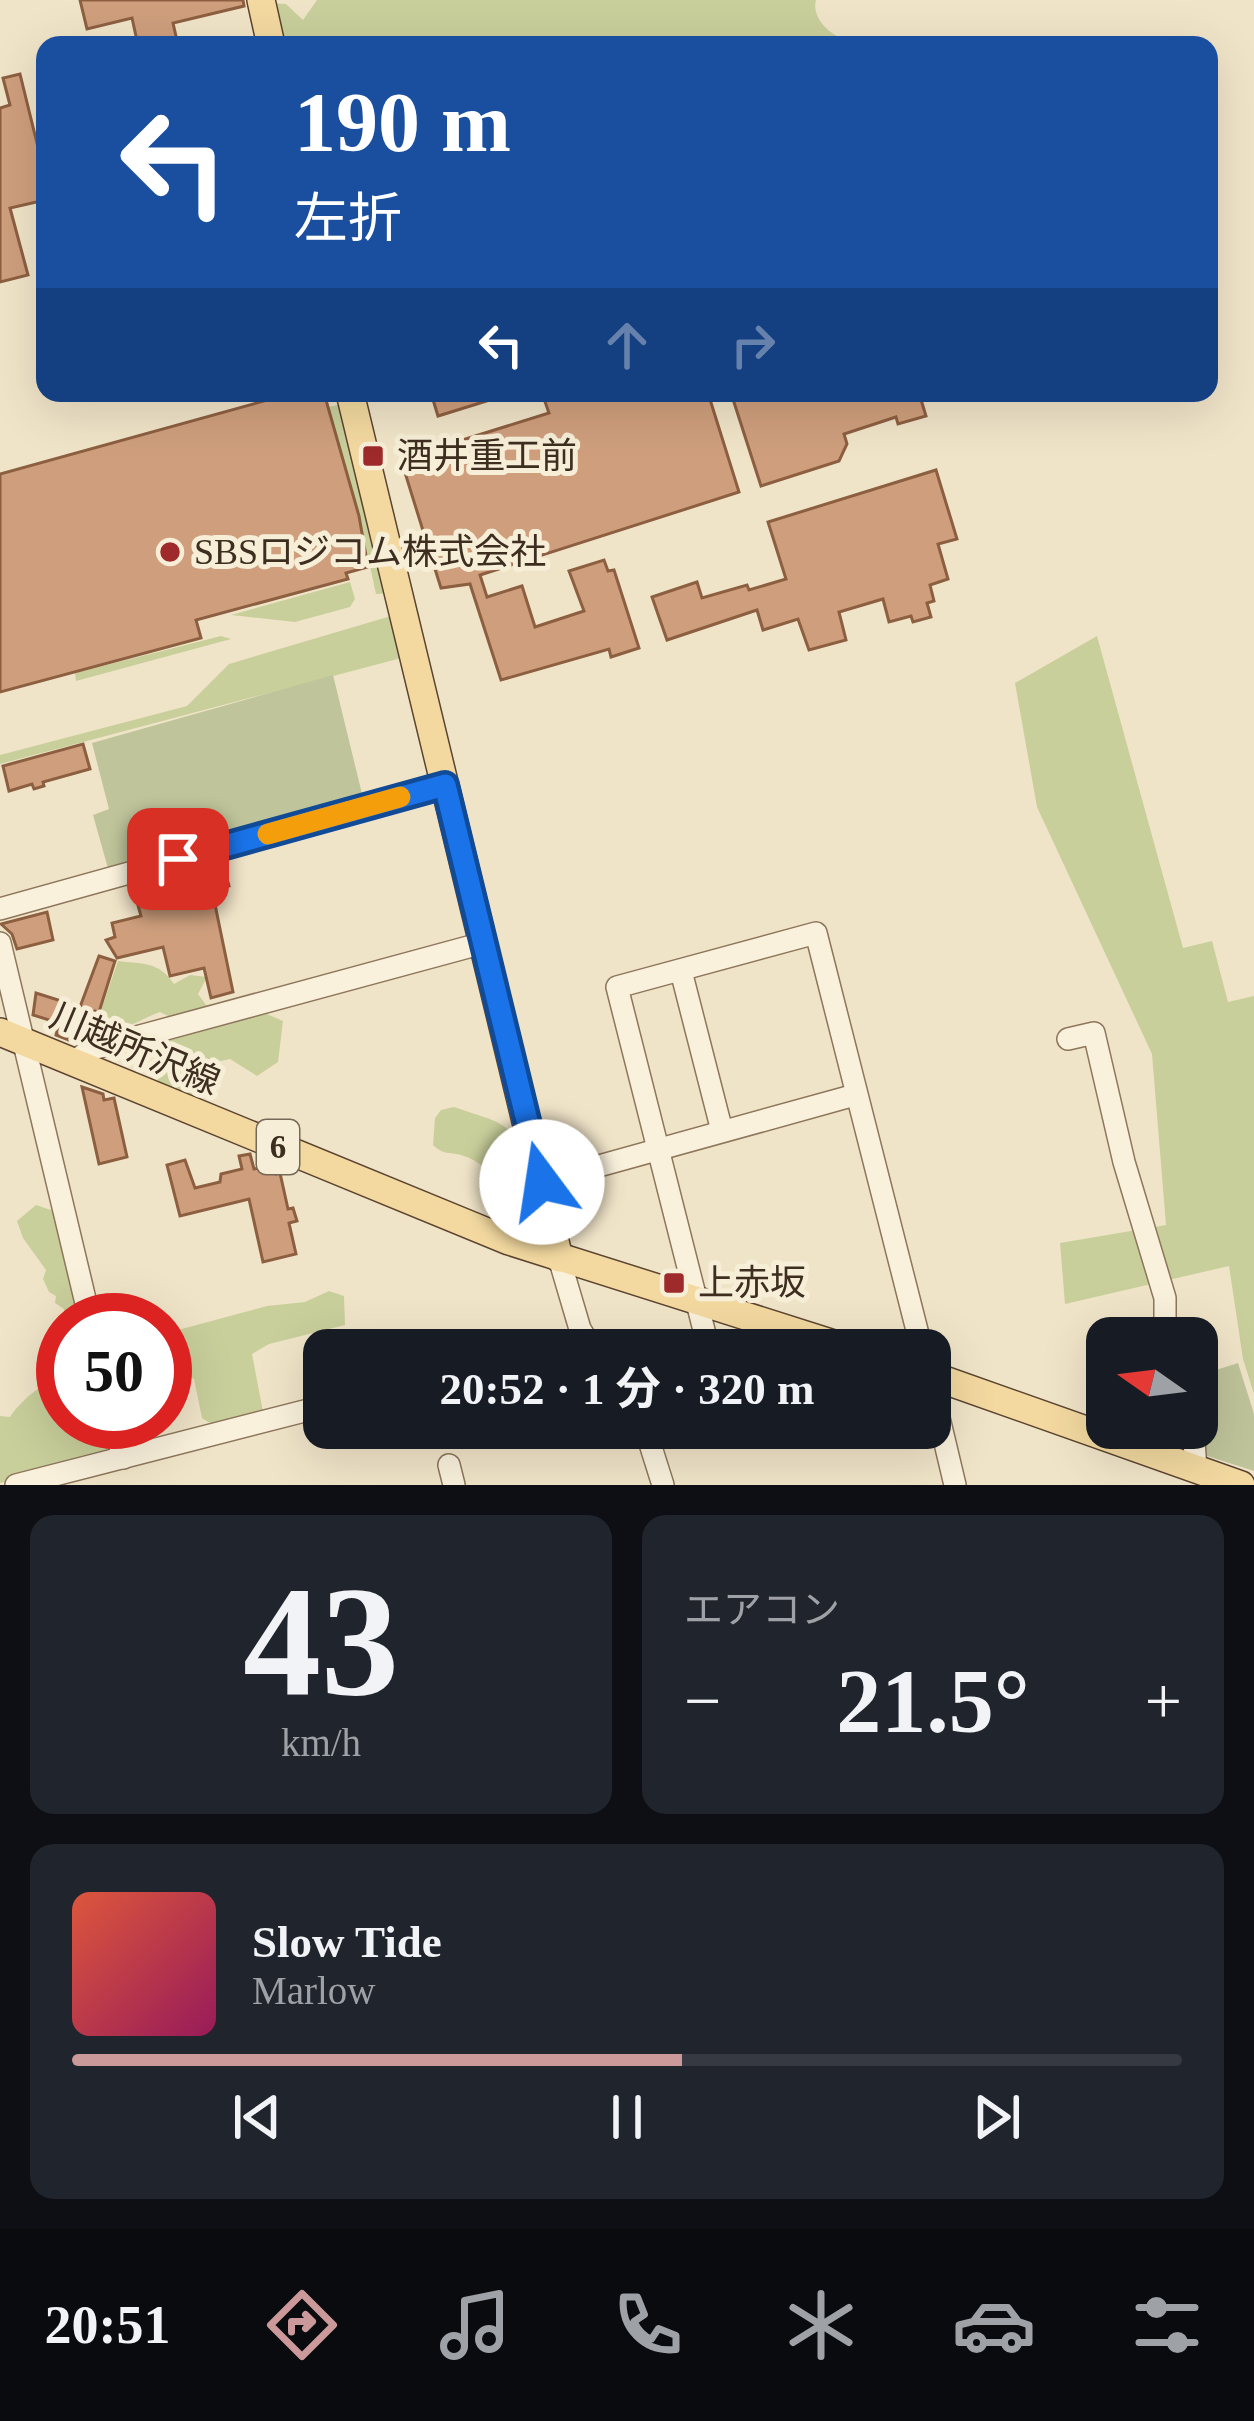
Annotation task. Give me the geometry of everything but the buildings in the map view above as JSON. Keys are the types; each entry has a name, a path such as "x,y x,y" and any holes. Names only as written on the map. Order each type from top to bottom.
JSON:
{"main road":[{"path":"261,0 270,36"},
{"path":"352,402 559,1258"},
{"name":"川越所沢線","path":"12,1036 451,1218 559,1258 783,1329"},
{"path":"951,1384 1241,1485"}],"street":[{"path":"0,909 445,785"},
{"path":"704,1329 617,987 816,933 916,1329"},
{"path":"0,943 12,1036 83,1293"},
{"path":"73,1063 92,1049 483,943"},
{"path":"681,971 722,1131"},
{"path":"1067,1039 1094,1033 1124,1162 1165,1298 1165,1317"},
{"path":"542,1182 855,1095"},
{"path":"559,1258 584,1329"},
{"path":"16,1485 303,1411"},
{"path":"121,1449 123,1458"},
{"path":"652,1449 663,1485"},
{"path":"947,1449 955,1485"},
{"path":"1195,1449 1196,1468"}],"green space":[{"path":"317,0 816,0 820,21 837,36 278,36 271,3 286,4 303,20"},
{"path":"328,407 344,407 392,593 376,594"},
{"path":"350,582 355,599 350,607 295,622 231,615"},
{"path":"391,616 405,657 0,764 0,755 187,706 229,664"},
{"path":"221,636 231,639 76,681 75,673"},
{"path":"1097,636 1183,948 1212,941 1228,1002 1254,996 1254,1394 1243,1359 1229,1266 1065,1304 1060,1243 1166,1225 1152,1054 1037,807 1015,683"},
{"path":"333,675 364,802 109,872 93,815 109,809 92,743"},
{"path":"118,961 156,967 174,984 190,975 207,977 198,994 206,1005 237,1001 283,1021 278,1062 257,1076 230,1059 212,1063 191,1095 158,1082 170,1017 160,1012 111,1028 101,1027 98,1019"},
{"path":"454,1107 494,1121 511,1133 525,1174 518,1181 433,1145 435,1118 441,1110"},
{"path":"36,1205 54,1211 79,1293 49,1292 43,1279 46,1270 17,1221"},
{"path":"329,1291 344,1296 345,1325 303,1329 303,1336 269,1344 252,1354 264,1417 232,1425 202,1418 192,1378 192,1326 267,1306 305,1302"},
{"path":"1238,1363 1254,1414 1254,1471 1201,1454 1201,1449 1218,1449 1218,1369"},
{"path":"34,1392 36,1449 116,1449 117,1456 0,1483 0,1416 10,1417"}],"slow traffic":[{"path":"268,834 400,797"}],"place":[{"name":"酒井重工前","path":"373,456"},
{"name":"SBSロジコム株式会社","path":"170,552"},
{"name":"上赤坂","path":"674,1283"}],"route":[{"path":"178,859 445,785 542,1182"}]}
